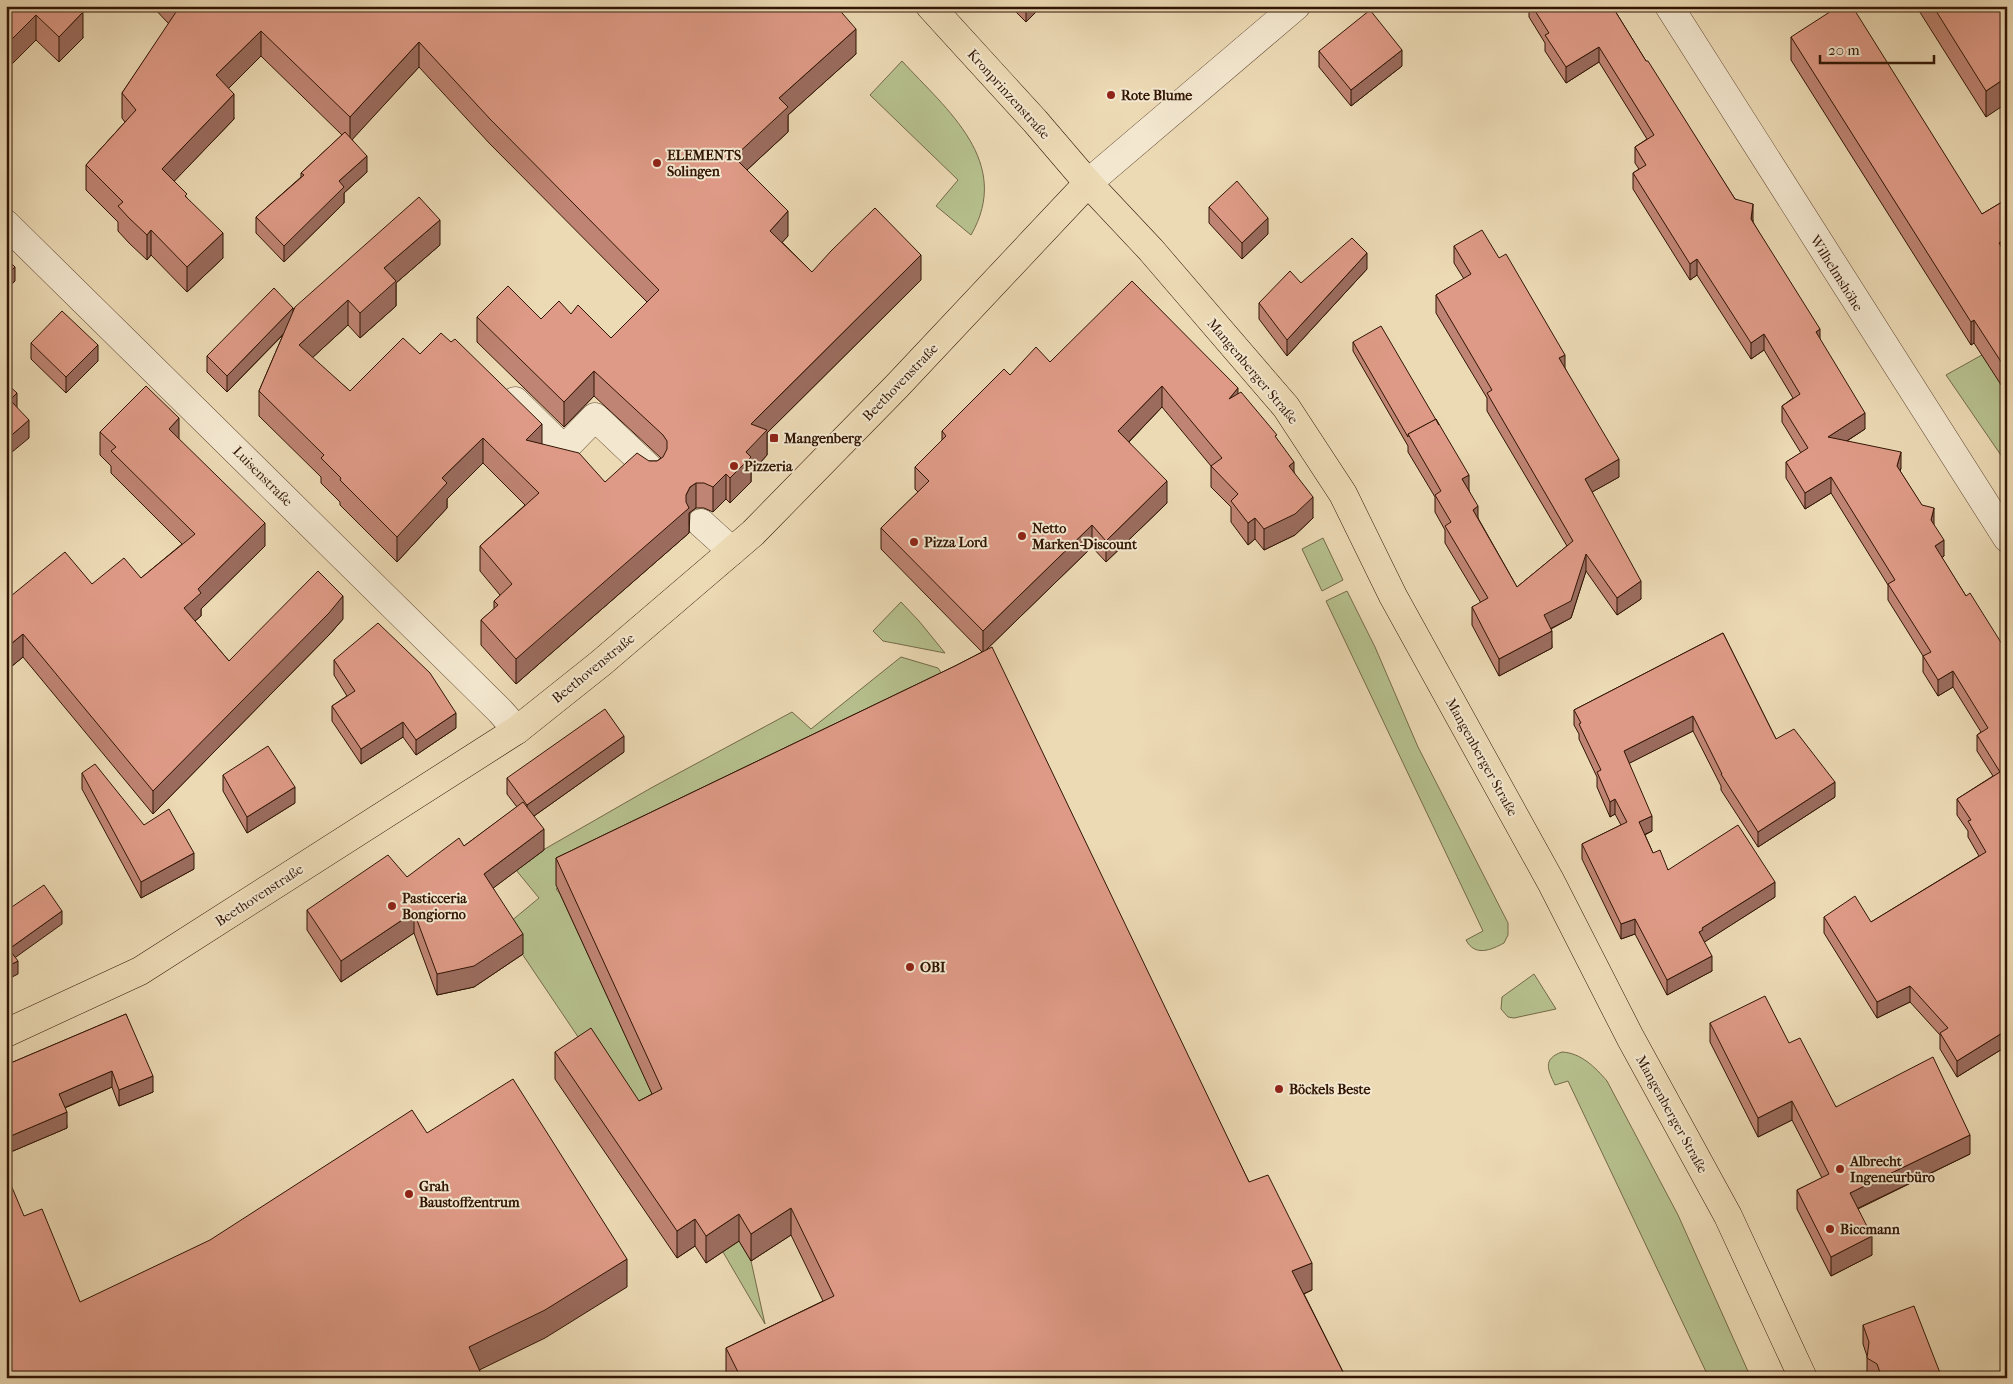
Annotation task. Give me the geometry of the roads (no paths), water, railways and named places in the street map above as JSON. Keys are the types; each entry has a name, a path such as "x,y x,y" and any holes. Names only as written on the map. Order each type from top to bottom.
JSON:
{"main road":[{"name":"Kronprinzenstraße","path":"930,6 1035,121 1088,183"},
{"name":"Beethovenstraße","path":"6,1033 140,971 517,730 601,663 753,533 898,386 1088,183"},
{"name":"Mangenberger Straße","path":"1088,183 1151,250 1286,407 1343,494 1393,596 1551,882 1630,1037 1728,1216 1803,1378"}],"street":[{"path":"1088,183 1296,6"},
{"name":"Wilhelmshöhe","path":"1669,6 2007,538"},
{"name":"Luisenstraße","path":"6,224 500,711 517,730"},
{"path":"501,387 564,449 595,417 652,471"},
{"path":"701,522 732,552"}],"place":[{"name":"Rote Blume","path":"1111,95"},
{"name":"ELEMENTS Solingen","path":"657,163"},
{"name":"Mangenberg","path":"774,438"},
{"name":"Pizzeria","path":"734,466"},
{"name":"Netto Marken-Discount","path":"1022,536"},
{"name":"Pizza Lord","path":"914,542"},
{"name":"Pasticceria Bongiorno","path":"392,906"},
{"name":"OBI","path":"910,967"},
{"name":"Böckels Beste","path":"1279,1089"},
{"name":"Albrecht Ingeneurbüro","path":"1840,1169"},
{"name":"Grah Baustoffzentrum","path":"409,1194"},
{"name":"Biccmann","path":"1830,1229"}]}
